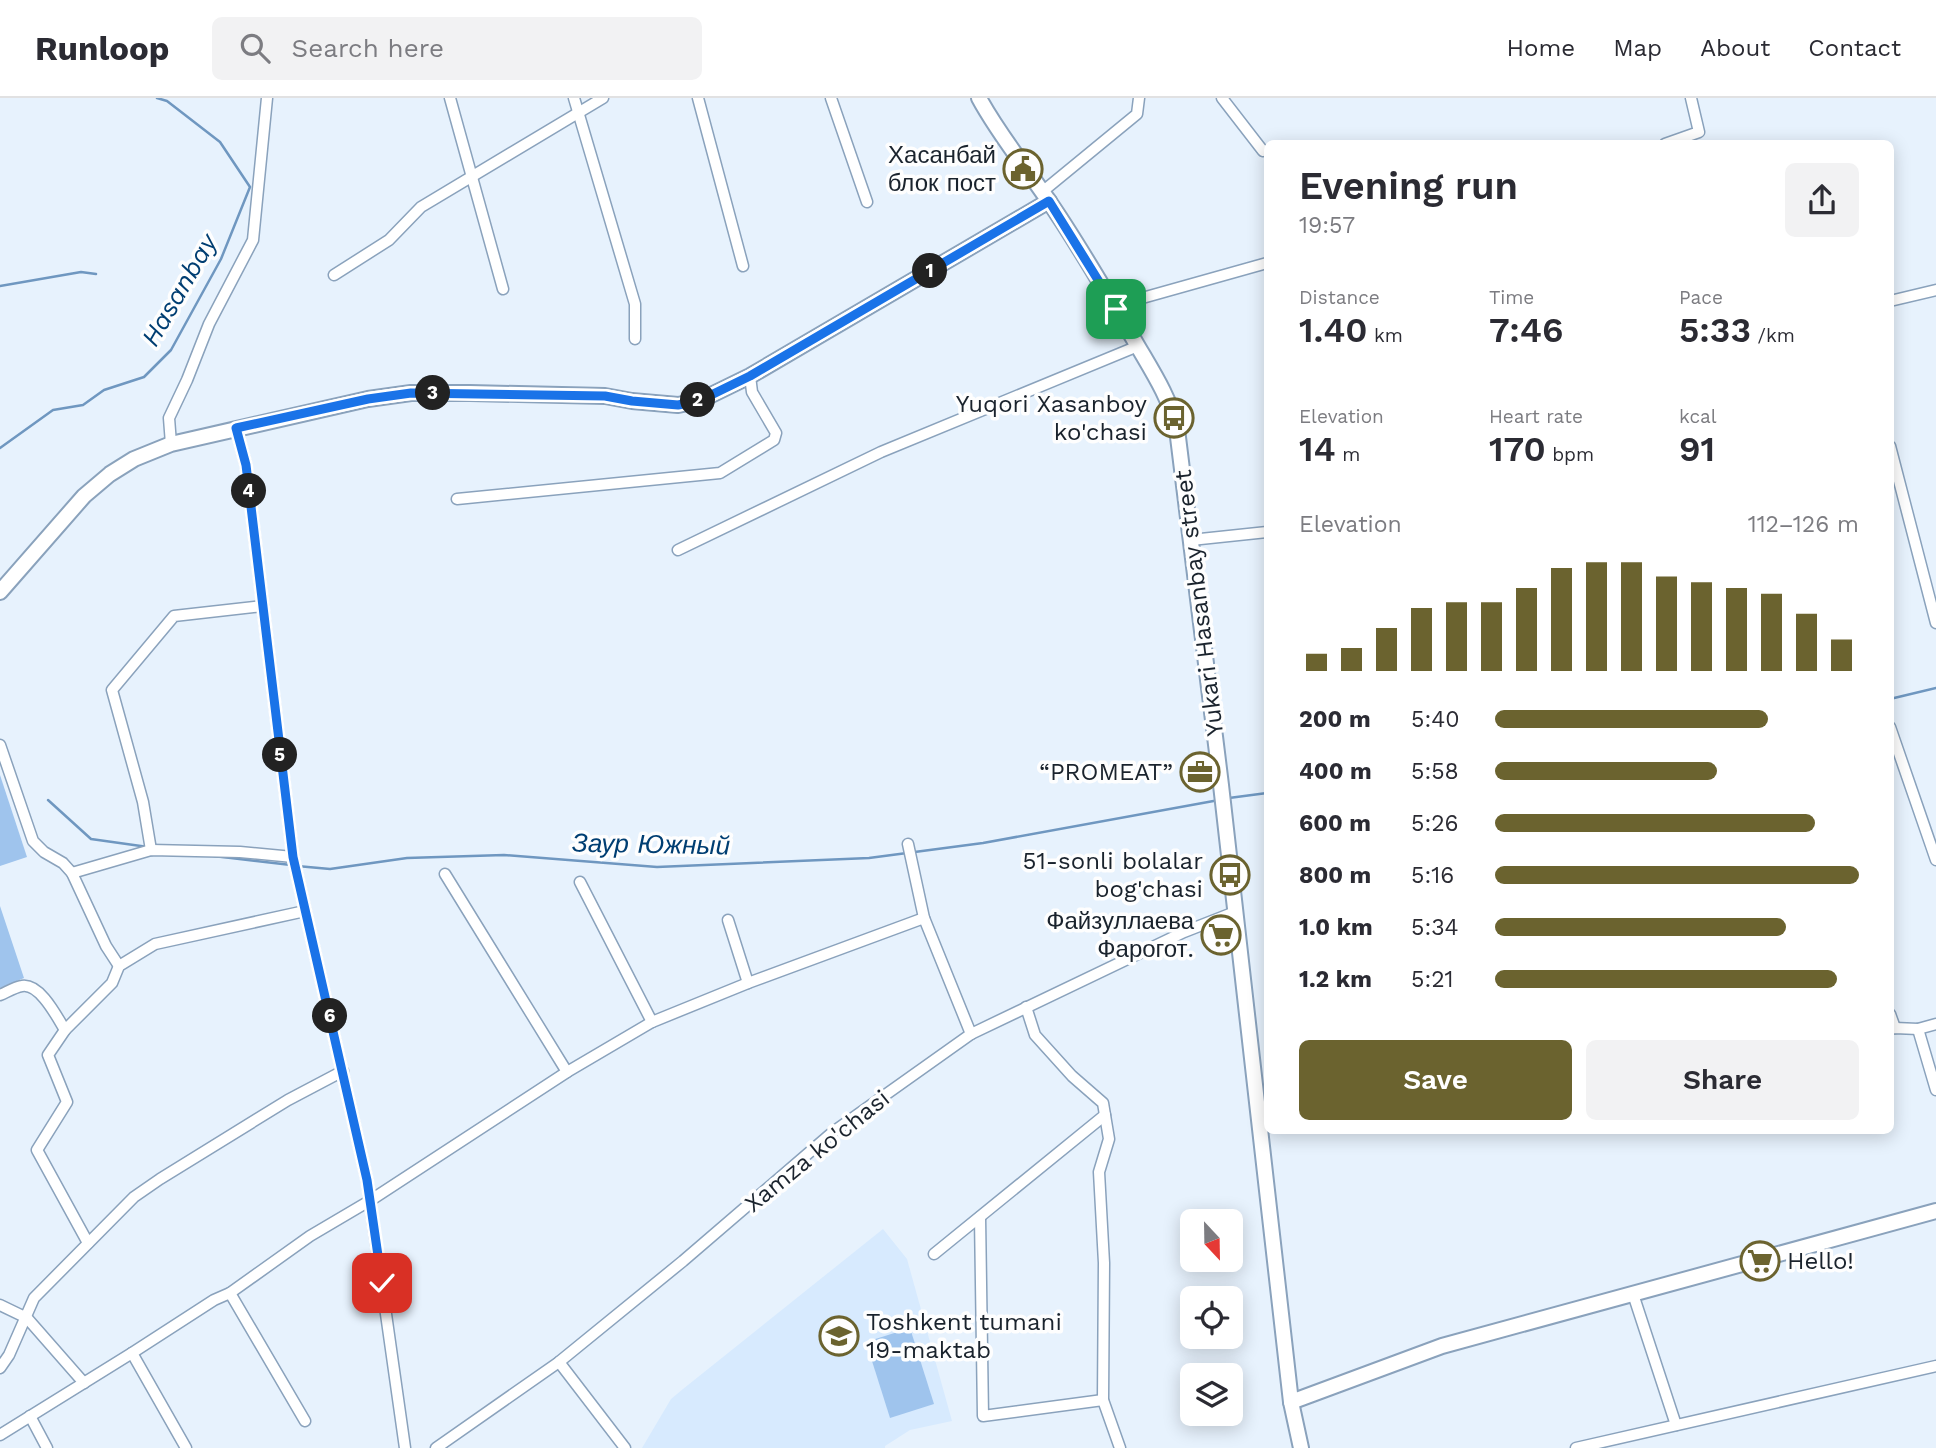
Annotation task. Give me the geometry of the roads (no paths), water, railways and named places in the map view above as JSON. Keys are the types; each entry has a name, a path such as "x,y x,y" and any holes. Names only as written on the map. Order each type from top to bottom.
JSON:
{"street":[{"path":"171,444 169,418 209,324 253,240 267,98"},
{"path":"450,98 502,289"},
{"path":"574,98 635,304 635,339"},
{"path":"334,275 389,240 421,207 603,98"},
{"path":"698,98 743,266"},
{"path":"831,98 867,202"},
{"name":"Yukari Hasanbay street","path":"979,98 1009,148 1046,197 1116,309 1162,387 1173,413 1179,440 1235,912"},
{"path":"0,592 71,510 110,474 146,453 171,444 368,399 411,393 605,396 678,405 707,397 750,376 1046,197 1137,114 1139,98"},
{"path":"1222,98 1264,151"},
{"path":"1678,140 1699,132 1691,98"},
{"path":"1116,309 1128,302 1264,264"},
{"path":"1894,300 1936,290"},
{"path":"678,550 881,452 1138,346"},
{"path":"457,499 720,473 774,440 776,433 752,392 750,376"},
{"path":"236,428 246,465 293,857 371,1200 405,1448"},
{"path":"1894,461 1936,623"},
{"path":"1191,540 1264,532"},
{"path":"151,850 143,802 112,690 174,616 263,606"},
{"path":"1894,739 1936,860"},
{"path":"0,745 33,841 44,852 60,860 72,873 106,946 119,966"},
{"path":"908,844 924,918 971,1034"},
{"path":"72,873 151,850 240,852 293,857"},
{"path":"445,874 566,1072"},
{"path":"580,882 652,1022"},
{"path":"88,1243 37,1150 67,1102 48,1055 65,1030 112,983 119,966 155,943 305,911"},
{"path":"1235,912 1291,1402 1301,1448"},
{"name":"Xamza ko'chasi","path":"436,1448 559,1362 683,1262 833,1132 971,1034 1184,932 1235,912"},
{"path":"0,1434 214,1300 230,1293 310,1236 371,1200 566,1072 652,1022 748,983 924,918"},
{"path":"728,920 748,983"},
{"path":"0,995 24,985 34,988 65,1030"},
{"path":"1026,1007 1035,1035 1072,1076 1103,1103 1110,1139 1099,1172 1104,1264 1103,1400 1120,1448"},
{"path":"1894,1028 1918,1030 1936,1024"},
{"path":"1918,1030 1936,1090"},
{"path":"0,1368 27,1318 34,1298 134,1197 288,1100 343,1071"},
{"path":"934,1254 1105,1115"},
{"path":"1291,1402 1442,1346 1936,1211"},
{"path":"980,1217 983,1416 1103,1400"},
{"path":"230,1293 305,1421"},
{"path":"1633,1294 1676,1425"},
{"path":"0,1305 27,1318 84,1383"},
{"path":"132,1353 186,1448"},
{"path":"559,1362 625,1448"},
{"path":"1576,1448 1936,1366"},
{"path":"30,1416 47,1448"}],"waterway":[{"name":"Hasanbay","path":"0,448 53,410 83,405 104,390 144,377 171,350 221,259 250,187 220,142 167,101 157,98"},
{"path":"0,286 81,272 96,274"},
{"name":"Заур Южный","path":"1894,698 1936,688"},
{"name":"Заур Южный","path":"1229,798 1264,793"},
{"name":"Заур Южный","path":"48,800 91,839 148,847"},
{"name":"Заур Южный","path":"297,866 330,869 407,858 504,855 657,867 869,858 983,843 1219,800"},
{"name":"Заур Южный","path":"214,856 291,865"}],"place":[{"name":"Хасанбай блок пост","path":"1023,169"},
{"name":"Yuqori Xasanboy ko'chasi","path":"1174,418"},
{"name":"“PROMEAT”","path":"1200,772"},
{"name":"51-sonli bolalar bog'chasi","path":"1230,875"},
{"name":"Файзуллаева Фарогот.","path":"1221,935"},
{"name":"Hello!","path":"1760,1261"},
{"name":"Toshkent tumani 19-maktab","path":"839,1336"}]}
